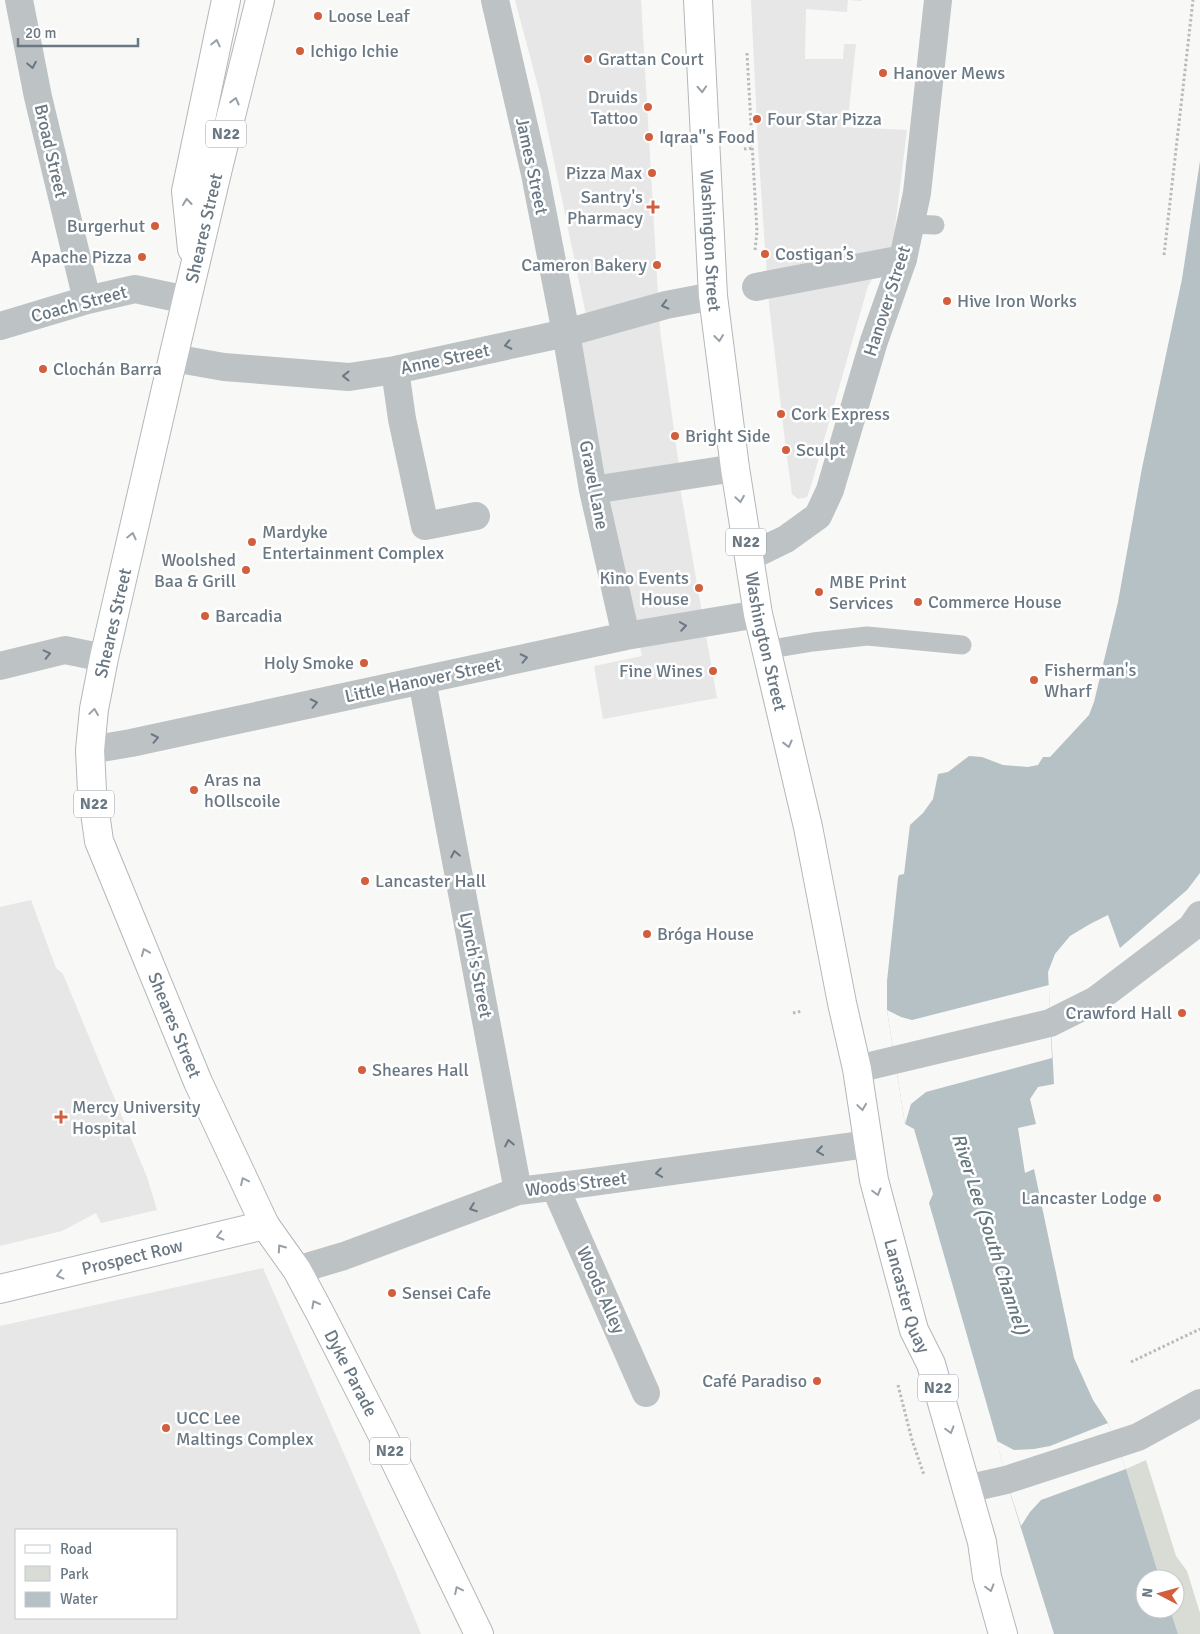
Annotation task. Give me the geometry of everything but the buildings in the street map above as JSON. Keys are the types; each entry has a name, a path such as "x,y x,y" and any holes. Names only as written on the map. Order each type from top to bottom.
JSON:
{"main road":[{"name":"N22","path":"194,268 186,191 226,0"},
{"name":"Sheares Street","path":"260,0 194,268 104,658 94,709 90,750 92,791 99,841 198,1082 265,1225"},
{"name":"Washington Street","path":"698,0 713,296 735,468 765,650 808,827 842,1003 857,1069"},
{"name":"Lancaster Quay","path":"857,1069 874,1180 914,1330 931,1364 982,1542 987,1577 1003,1634"},
{"name":"Dyke Parade","path":"265,1225 297,1270 381,1432 479,1634"},
{"name":"Prospect Row","path":"0,1289 265,1225"}],"street":[{"name":"Broad Street","path":"19,0 38,97 87,300"},
{"name":"James Street","path":"495,0 535,174 566,333"},
{"name":"Hanover Street","path":"749,557 786,539 818,516 830,490 874,342 903,258 922,225 917,193 938,0"},
{"path":"756,287 903,258"},
{"name":"Coach Street","path":"0,326 87,300 134,289 187,300"},
{"name":"Anne Street","path":"173,358 224,366 349,377 395,370 566,333 666,305 713,296"},
{"name":"Gravel Lane","path":"566,333 594,490 626,636"},
{"path":"395,370 402,419 424,526 476,516"},
{"path":"594,490 735,468"},
{"name":"Little Hanover Street","path":"90,750 131,743 626,636 758,614"},
{"path":"0,666 65,650 104,658"},
{"name":"Lynch's Street","path":"422,680 518,1191"},
{"path":"857,1069 1050,1023 1096,1000 1191,928 1200,915"},
{"name":"Woods Street","path":"297,1270 344,1256 518,1191 868,1144"},
{"name":"Woods Alley","path":"555,1187 646,1393"},
{"path":"966,1489 1006,1480 1138,1437 1200,1403"}],"lane":[{"path":"765,650 818,641 868,636 962,645"}],"path":[{"path":"1164,255 1193,0"},
{"path":"747,53 757,232 755,250"},
{"path":"744,149 753,148"},
{"path":"793,1013 802,1011"},
{"path":"1131,1362 1200,1328"}],"shaded area":[{"path":"515,0 641,0 660,330 679,466 680,487 717,698 603,719 594,666 642,656 576,346 586,315 540,94"},
{"path":"751,0 848,0 847,12 806,9 805,59 843,59 844,44 856,44 847,127 907,130 893,244 868,286 810,489 807,497 798,499 792,494 769,304 758,146"},
{"name":"Mercy University Hospital","path":"31,900 56,968 63,974 147,1177 157,1210 101,1223 96,1213 62,1231 0,1246 0,907"},
{"name":"UCC Lee Maltings Complex","path":"263,1268 421,1634 0,1634 0,1326"}],"green space":[{"path":"1146,1460 1176,1556 1187,1571 1200,1613 1200,1634 1178,1634 1173,1619 1185,1619 1185,1569 1157,1569 1126,1469"}],"water":[{"name":"River Lee (South Channel)","path":"1200,161 1200,873 1187,890 1120,948 1108,915 1070,936 1055,954 1048,972 1054,1084 1038,1087 1030,1099 1036,1124 1018,1128 1025,1173 1034,1169 1074,1358 1093,1400 1108,1423 1126,1469 1157,1569 1135,1569 1135,1619 1173,1619 1178,1634 1054,1634 1006,1480 997,1440 929,1203 933,1194 914,1129 905,1124 887,1010 887,981 898,878 899,875 904,874 910,825 923,813 933,799 938,774 948,772 969,756 982,757 1003,765 1028,767 1038,765 1043,757 1050,757 1089,715 1094,702 1118,602 1142,468 1182,279"}],"pier":[{"path":"1049,985 1052,1058 926,1092 911,1104 905,1124 887,1010 912,1020"},
{"path":"1108,1423 1126,1469 1041,1500 1021,1526 1006,1480 997,1441 1014,1450 1034,1449 1050,1446"}],"place":[{"name":"Loose Leaf","path":"318,16"},
{"name":"Ichigo Ichie","path":"300,51"},
{"name":"Grattan Court","path":"588,59"},
{"name":"Hanover Mews","path":"883,73"},
{"name":"Druids Tattoo","path":"648,107"},
{"name":"Four Star Pizza","path":"757,119"},
{"name":"Iqraa''s Food","path":"649,137"},
{"name":"Pizza Max","path":"652,173"},
{"name":"Santry's Pharmacy","path":"653,207"},
{"name":"Burgerhut","path":"155,226"},
{"name":"Costigan’s","path":"765,254"},
{"name":"Apache Pizza","path":"142,257"},
{"name":"Cameron Bakery","path":"657,265"},
{"name":"Hive Iron Works","path":"947,301"},
{"name":"Clochán Barra","path":"43,369"},
{"name":"Cork Express","path":"781,414"},
{"name":"Bright Side","path":"675,436"},
{"name":"Sculpt","path":"786,450"},
{"name":"Mardyke Entertainment Complex","path":"252,542"},
{"name":"Woolshed Baa & Grill","path":"246,570"},
{"name":"Kino Events House","path":"699,588"},
{"name":"MBE Print Services","path":"819,592"},
{"name":"Commerce House","path":"918,602"},
{"name":"Barcadia","path":"205,616"},
{"name":"Holy Smoke","path":"364,663"},
{"name":"Fine Wines","path":"713,671"},
{"name":"Fisherman's Wharf","path":"1034,680"},
{"name":"Aras na hOllscoile","path":"194,790"},
{"name":"Lancaster Hall","path":"365,881"},
{"name":"Bróga House","path":"647,934"},
{"name":"Crawford Hall","path":"1182,1013"},
{"name":"Sheares Hall","path":"362,1070"},
{"name":"Mercy University Hospital","path":"61,1117"},
{"name":"Lancaster Lodge","path":"1157,1198"},
{"name":"Sensei Cafe","path":"392,1293"},
{"name":"Café Paradiso","path":"817,1381"},
{"name":"UCC Lee Maltings Complex","path":"166,1428"}]}
